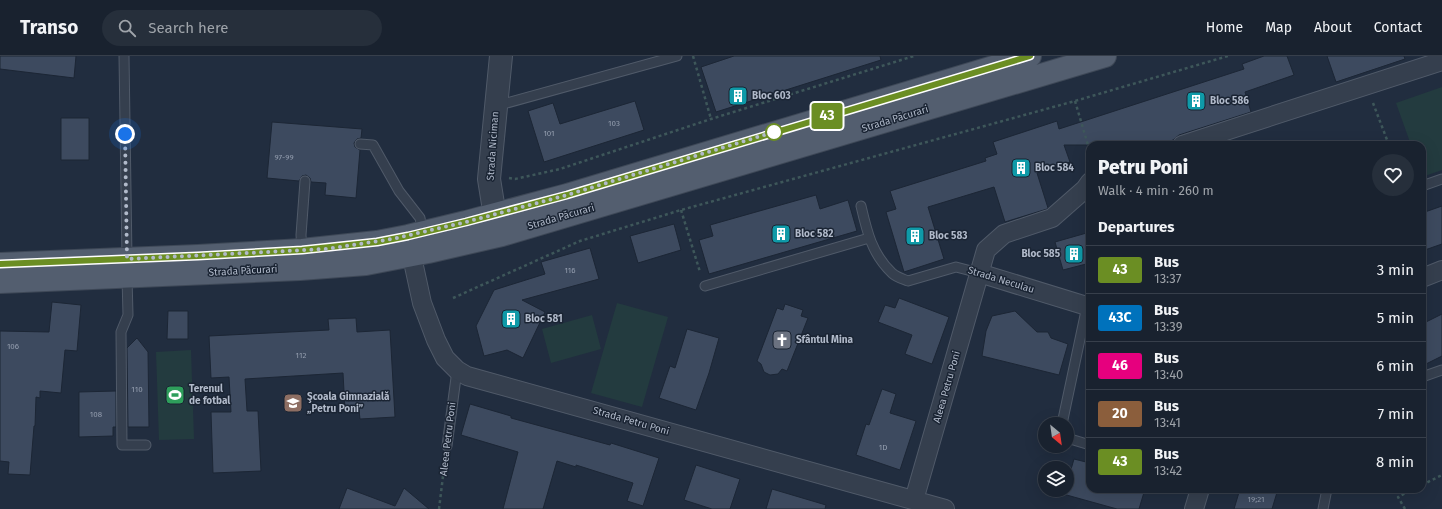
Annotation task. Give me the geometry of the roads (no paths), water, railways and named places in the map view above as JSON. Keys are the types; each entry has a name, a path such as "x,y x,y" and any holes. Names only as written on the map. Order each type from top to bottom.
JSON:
{"main road":[{"name":"Strada Păcurari","path":"0,264 127,268 300,269 366,264 496,214 567,195 782,129 1030,56"},
{"name":"Strada Păcurari","path":"0,282 377,242 418,244 502,235 1105,56"}],"street":[{"name":"Strada Niciman","path":"501,56 489,179 493,204 502,235"},
{"path":"1194,141 1442,62"},
{"name":"Aleea Petru Poni","path":"914,500 986,250 1004,234 1052,218 1086,188"},
{"name":"Strada Petru Poni","path":"418,244 422,303 436,340 446,358 457,370 467,376 945,509"},
{"path":"1426,276 1442,270"},
{"name":"Strada Neculau","path":"979,273 1086,305"},
{"path":"1194,509 1199,493"}],"lane":[{"path":"124,56 128,315 120,332 122,445 146,445"},
{"path":"496,106 677,56"},
{"path":"360,144 373,145 399,191 420,218 418,244"},
{"path":"1426,185 1442,179"},
{"path":"302,250 301,235 306,181"},
{"name":"Strada Neculau","path":"861,206 868,238 874,250 893,274 908,281 956,267 979,273"},
{"path":"705,286 868,238"},
{"path":"1064,417 1086,315"},
{"name":"Aleea Petru Poni","path":"447,446 457,370"},
{"path":"1426,376 1442,370"},
{"path":"1074,440 1086,444"},
{"path":"1323,509 1326,493"}],"place":[{"name":"Bloc 603","path":"738,96"},
{"name":"Bloc 586","path":"1196,101"},
{"name":"Bloc 584","path":"1021,168"},
{"name":"Bloc 582","path":"781,234"},
{"name":"Bloc 583","path":"915,236"},
{"name":"Bloc 585","path":"1074,254"},
{"name":"Bloc 581","path":"511,319"},
{"name":"Sfântul Mina","path":"782,340"},
{"name":"Terenul de fotbal","path":"175,395"},
{"name":"Şcoala Gimnazială „Petru Poni”","path":"293,403"}]}
